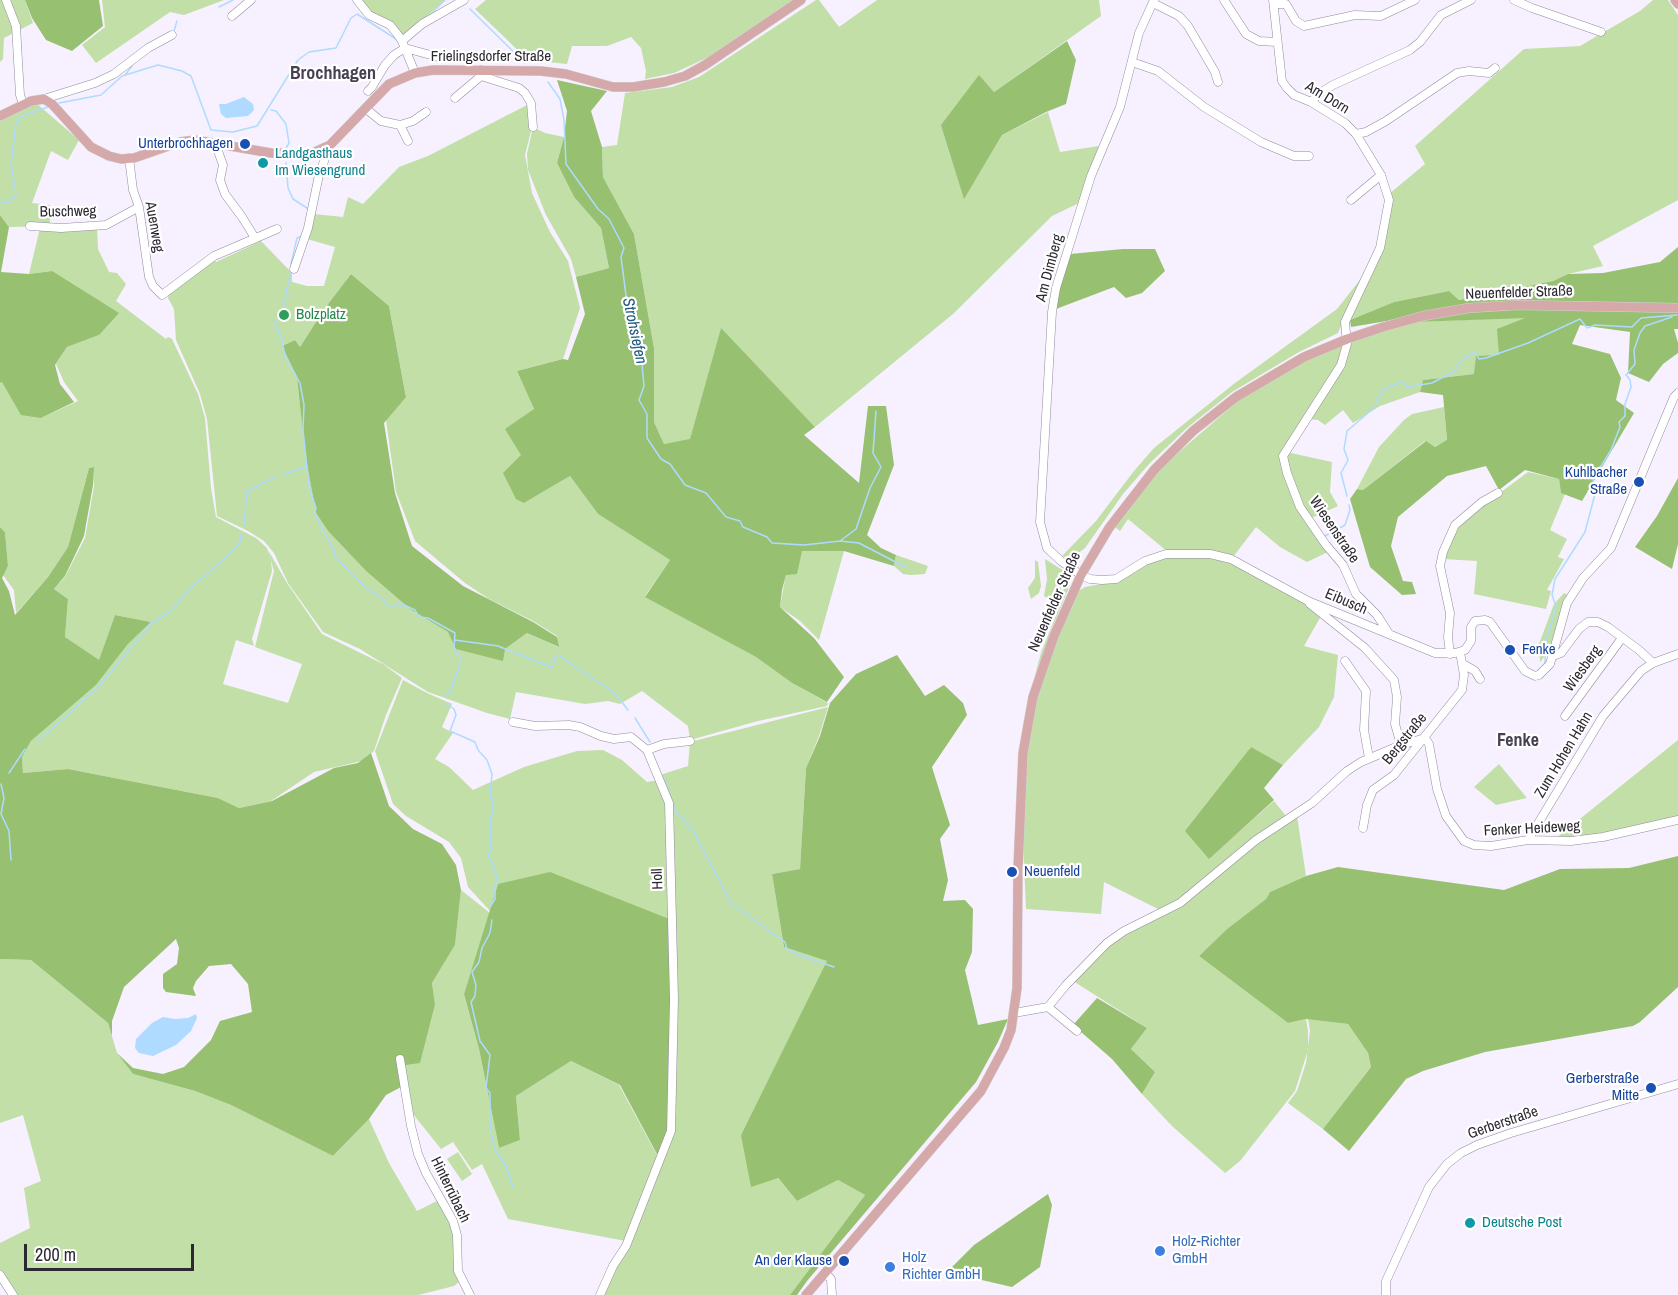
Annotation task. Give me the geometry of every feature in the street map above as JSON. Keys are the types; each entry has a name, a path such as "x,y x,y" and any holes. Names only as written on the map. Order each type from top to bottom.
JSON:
{"main road":[{"name":"Frielingsdorfer Straße","path":"46,100 79,135 100,152 113,157 129,158 180,142 195,140 294,155 310,154 330,146 389,84 415,73 433,70 481,73 557,72 613,87 633,87 664,82 685,76 705,65 801,0"},
{"path":"1675,0 1678,4"},
{"path":"0,116 23,104 46,100"},
{"name":"Neuenfelder Straße","path":"806,1295 981,1091 1004,1048 1014,1013 1017,988 1018,868 1023,753 1033,698 1047,653 1081,575 1104,536 1154,470 1193,431 1236,398 1304,357 1383,327 1423,316 1469,308 1518,305 1678,308"}],"street":[{"path":"6,0 16,26 20,95 23,104"},
{"path":"232,16 251,0"},
{"path":"357,0 369,15 390,25 402,41 415,73"},
{"path":"368,91 402,41 422,24 465,0"},
{"path":"1224,0 1246,34 1259,41 1277,42"},
{"path":"1274,2 1286,4 1296,21 1304,26 1343,16 1382,16 1415,0"},
{"path":"1311,102 1333,85 1410,50 1420,42 1441,15 1471,0"},
{"path":"1514,0 1601,32"},
{"path":"1153,2 1179,16 1188,26 1215,72 1218,82"},
{"name":"Am Dimberg","path":"1081,575 1047,548 1040,522 1052,312 1056,288 1081,206 1096,162 1120,107 1139,33 1153,2"},
{"name":"Am Dorn","path":"1274,2 1282,81 1294,95 1311,102 1345,123 1356,134 1381,175 1389,200 1380,248 1348,312 1345,322 1347,339"},
{"path":"46,100 114,75 148,48 172,35"},
{"path":"402,41 438,57"},
{"path":"1132,62 1158,71 1204,107 1261,142 1294,156 1309,156"},
{"path":"1356,134 1366,132 1386,121 1457,73 1469,71 1489,73 1495,68"},
{"path":"455,98 481,73 519,88 525,93 531,103 533,127"},
{"path":"366,108 381,121 400,125 426,112"},
{"path":"400,125 408,141"},
{"path":"218,144 217,148 223,165 220,180 225,194 243,217 255,238 277,229"},
{"path":"294,269 308,228 319,175 330,146"},
{"name":"Auenweg","path":"129,158 149,277 153,286 162,295 214,256 255,238"},
{"path":"1351,200 1381,175"},
{"name":"Buschweg","path":"30,226 61,228 106,225 139,207"},
{"name":"Wiesenstraße","path":"1347,339 1341,365 1283,456 1287,474 1300,507 1343,566 1356,594 1377,615 1390,634"},
{"path":"1460,652 1469,646 1471,627 1475,621 1480,619 1490,622 1519,664 1529,674 1535,676 1543,673 1553,656 1567,603 1583,578 1611,548 1677,397"},
{"path":"1450,654 1448,637 1450,613 1440,566 1443,552 1455,525 1482,502 1498,493"},
{"name":"Eibusch","path":"1081,575 1090,579 1116,579 1145,561 1166,554 1210,554 1231,559 1308,600 1435,653 1460,652"},
{"path":"1308,600 1365,648 1394,680 1397,697 1395,724 1401,745"},
{"path":"1553,656 1561,652 1579,629 1588,622 1598,622 1640,650 1653,663"},
{"name":"Wiesberg","path":"1565,716 1623,638"},
{"name":"Bergstraße","path":"1363,828 1367,805 1373,790 1394,775 1462,690 1463,664 1460,652"},
{"name":"Zum Hohen Hahn","path":"1528,840 1602,716 1641,671 1653,663 1678,654"},
{"path":"1345,661 1366,691 1364,730 1369,758"},
{"path":"1463,664 1475,671 1480,679"},
{"path":"513,722 535,726 569,725 614,739 631,737 647,750 664,744 690,741"},
{"path":"1014,1013 1048,1007 1107,943 1124,931 1180,903 1265,833 1312,803 1347,771 1369,758 1425,738"},
{"name":"Fenker Heideweg","path":"1425,738 1429,744 1437,789 1446,816 1464,841 1474,845 1491,846 1528,840 1571,841 1603,837 1678,820"},
{"name":"Holl","path":"600,1295 626,1246 670,1131 673,895 669,803 647,750"},
{"path":"1048,1007 1077,1031"},
{"name":"Hinterrübach","path":"400,1059 418,1154 453,1221 457,1235 458,1271 470,1295"},
{"name":"Gerberstraße","path":"1386,1295 1386,1281 1429,1187 1447,1164 1461,1153 1477,1144 1511,1133 1678,1084"},
{"path":"825,1272 831,1279 832,1295"},
{"path":"0,1275 12,1295"}],"green space":[{"path":"0,0 25,0 33,23 4,38 3,59 0,62"},
{"path":"25,0 99,0 103,26 72,51 46,40 32,18"},
{"path":"102,0 224,0 184,15 170,12 96,63 82,45 105,27"},
{"path":"359,0 445,0 403,38 370,14"},
{"path":"486,0 796,0 711,56 674,73 645,79 646,71 641,48 631,37 607,46 572,46 567,64 528,60 475,9"},
{"path":"819,0 839,27 877,0 1099,0 1101,16 994,92 979,76 964,198 1002,135 1048,112 1060,152 1099,146 1079,203 1052,216 953,314 815,427 721,329 690,440 664,444 654,422 654,348 634,234 603,177 602,147 617,145 625,93 672,87 699,77"},
{"path":"1653,0 1668,0 1678,15 1678,200 1593,246 1603,266 1568,274 1553,281 1459,300 1449,291 1394,302 1350,320 1372,271 1389,194 1425,164 1415,146 1524,49 1580,46 1640,11"},
{"path":"1067,41 1076,60 1066,104 1002,135 964,199 941,125 979,75 994,92"},
{"path":"557,80 607,91 591,111 602,147 603,177 634,234 654,348 654,422 664,444 690,439 721,328 815,427 804,435 859,483 868,406 886,406 894,465 867,535 881,548 896,555 894,566 844,551 802,551 797,574 786,575 782,590 780,607 814,638 844,677 827,702 792,683 756,657 645,597 670,560 598,514 570,476 524,503 516,499 503,473 521,455 505,429 534,409 517,371 563,359 568,360 585,314 576,277 609,268 601,228 574,197 557,163 564,137 567,111"},
{"path":"36,103 79,140 68,160 51,151 32,203 50,205 50,226 9,227 0,215 0,116"},
{"path":"529,104 532,127 525,155 532,193 550,232 568,261 580,308 563,359 517,371 534,409 521,455 524,503 570,476 598,514 670,560 645,596 756,657 792,683 828,703 827,706 758,721 690,740 688,726 642,691 620,704 608,701 585,704 516,692 510,719 487,713 428,692 360,649 323,632 288,583 274,553 264,541 217,516 207,419 200,394 176,340 174,309 168,298 170,291 214,259 216,262 259,242 259,239 292,273 292,282 307,286 324,286 335,247 307,239 314,214 343,217 348,197 363,204 399,167 428,156","holes":["351,274 389,306 406,396 386,420 396,492 415,541 465,583 489,599 557,636 558,647 527,633 505,649 448,632 410,609 366,571 328,531 316,513 305,451 297,377 282,346 295,340 300,347 325,308"]},
{"path":"533,127 545,133 564,137 557,163 574,197 601,228 609,268 576,277 571,259 546,215 528,170 527,154"},
{"path":"0,215 9,227 1,272 29,274 52,271 119,313 99,335 67,347 55,365 60,384 74,402 41,418 21,415 2,382 0,383"},
{"path":"97,227 98,249 109,272 117,273 126,284 116,301 166,339 168,337 172,339 198,394 205,418 216,517 256,538 267,548 271,561 272,571 252,639 254,646 236,640 223,684 288,703 302,664 255,647 274,571 268,550 287,583 322,634 383,664 402,678 374,751 362,761 314,772 271,801 239,808 218,798 68,769 23,773 22,757 31,741 96,685 128,644 151,622 115,615 99,661 65,637 68,599 54,589 65,577 85,538 94,486 93,467 89,468 68,547 48,577 16,613 14,590 3,575 8,566 5,532 0,527 0,383 2,382 41,418 78,401 64,382 56,364 67,347 99,335 52,271 29,274 40,228"},
{"path":"1678,247 1678,329 1674,329 1678,353 1663,364 1649,382 1628,373 1630,332 1580,325 1572,344 1610,354 1621,378 1616,400 1634,413 1582,501 1561,493 1559,479 1525,470 1499,490 1486,466 1447,476 1398,517 1391,546 1403,581 1412,582 1416,594 1402,595 1370,567 1350,499 1357,489 1363,490 1426,441 1435,447 1447,440 1443,395 1420,392 1423,380 1474,374 1476,356 1499,355 1497,329 1525,318 1415,322 1411,317 1351,327 1350,320 1394,302 1449,291 1459,300 1553,281 1568,274 1603,273 1660,262"},
{"path":"1123,249 1155,249 1165,271 1142,293 1126,298 1114,287 1056,309 1059,288 1070,254"},
{"path":"351,274 389,306 406,397 384,423 395,493 412,546 463,586 557,637 559,647 527,633 505,649 503,661 456,649 448,632 410,609 366,571 328,531 316,513 305,453 297,377 282,346 295,340 300,347 325,308"},
{"path":"1363,276 1338,333 1299,352 1232,392 1188,427 1149,464 1123,494 1085,548 1071,559 1062,556 1096,521 1154,448 1235,383 1337,309"},
{"path":"1528,317 1499,355 1474,374 1423,380 1420,392 1380,406 1353,423 1343,410 1325,425 1318,420 1308,419 1344,364 1353,339 1415,322"},
{"path":"1345,343 1340,365 1282,455 1299,507 1330,551 1307,562 1280,547 1256,527 1233,557 1168,552 1128,519 1120,531 1115,527 1157,471 1238,401 1305,359"},
{"path":"1444,407 1447,441 1434,447 1425,441 1363,490 1357,489 1379,447 1404,420 1412,414"},
{"path":"1286,452 1332,462 1330,492 1338,506 1309,519 1288,473"},
{"path":"94,467 84,536 65,576 54,589 68,599 65,637 99,660 115,615 151,622 128,644 96,685 31,741 22,757 23,773 68,769 218,798 239,808 272,801 334,768 358,763 371,753 389,806 413,829 442,844 456,865 461,890 455,945 432,983 435,1004 420,1063 398,1066 401,1087 386,1095 369,1119 333,1156 231,1105 195,1091 133,1074 117,1053 133,1068 163,1074 184,1067 211,1040 220,1021 252,1012 248,984 231,964 209,966 196,981 193,988 196,996 166,992 163,988 163,974 177,964 179,948 176,939 124,987 112,1021 112,1036 108,1023 31,960 0,959 0,527 5,532 8,566 2,578 9,591 15,615 48,577 68,547 89,468"},
{"path":"1528,472 1559,479 1561,492 1565,494 1550,530 1567,539 1558,557 1564,559 1547,590 1551,591 1546,609 1474,594 1477,561 1443,559 1450,538 1461,522"},
{"path":"1678,478 1678,544 1672,569 1635,547 1657,516"},
{"path":"802,551 844,551 819,640 800,621 780,607 786,574"},
{"path":"896,555 928,566 925,574 903,574 894,566"},
{"path":"1165,556 1210,556 1231,561 1302,601 1321,616 1304,646 1338,655 1334,697 1319,727 1283,765 1250,747 1209,858 1274,801 1286,816 1189,894 1162,911 1104,882 1101,914 1026,909 1023,841 1028,743 1036,698 1048,660 1077,592 1085,587 1118,581 1145,562"},
{"path":"1045,559 1064,571 1058,604 1044,596 1047,579"},
{"path":"1035,560 1038,562 1041,586 1039,593 1031,599 1028,588 1035,578"},
{"path":"1066,573 1070,585 1050,633 1036,678 1015,838 1021,739 1041,653 1062,600"},
{"path":"1564,593 1568,595 1556,642 1540,662 1539,644 1554,604"},
{"path":"897,655 925,696 944,685 963,703 967,715 932,767 950,825 940,839 948,880 943,901 965,900 973,909 972,952 965,970 978,1025 1008,1019 976,1082 797,1295 790,1295 865,1195 838,1180 797,1201 778,1178 751,1187 741,1135 827,961 784,947 772,874 800,869 806,768 820,736 830,703 856,674"},
{"path":"403,680 452,704 442,727 453,733 435,759 449,767 473,790 524,767 577,751 603,750 622,760 647,782 659,780 667,809 672,920 617,899 498,884 490,911 468,887 461,858 449,842 406,816 393,804 375,751"},
{"path":"828,707 806,768 800,869 772,874 784,947 828,961 741,1135 797,1201 838,1180 865,1195 790,1295 601,1295 673,1130 672,803 660,775 688,766 690,742"},
{"path":"1678,740 1678,819 1614,834 1555,839"},
{"path":"1251,747 1283,765 1264,788 1274,800 1209,859 1185,831"},
{"path":"1499,764 1527,798 1496,805 1474,787"},
{"path":"1297,816 1306,876 1270,892 1266,899 1227,929 1199,956 1288,1023 1306,1019 1308,1031 1308,1050 1295,1091 1240,1161 1225,1173 1172,1126 1142,1094 1155,1072 1131,1049 1147,1028 1073,981 1105,947 1127,932 1173,910 1273,829"},
{"path":"1678,856 1678,987 1640,1022 1633,1026 1485,1052 1423,1071 1406,1079 1349,1151 1323,1129 1371,1067 1368,1053 1348,1024 1306,1019 1288,1023 1199,956 1227,929 1266,899 1270,892 1306,876 1338,867 1504,890 1560,869 1629,868"},
{"path":"550,872 672,920 668,1130 658,1156 620,1085 571,1061 516,1096 520,1140 499,1148 479,1049 464,994 498,884"},
{"path":"461,890 490,913 464,994 479,1049 499,1148 520,1140 516,1096 571,1061 619,1085 658,1157 626,1241 508,1219 482,1164 472,1170 453,1142 441,1149 409,1109 398,1066 435,1004 432,983 455,945"},
{"path":"0,959 31,960 108,1023 117,1053 133,1074 195,1091 231,1105 333,1156 369,1119 389,1163 417,1211 439,1200 451,1222 461,1279 459,1282 454,1286 418,1295 15,1295 0,1272 0,1243 30,1228 24,1188 41,1181 23,1115 0,1123"},
{"path":"1097,998 1147,1028 1131,1049 1155,1072 1142,1094 1112,1059 1073,1025"},
{"path":"1308,1019 1348,1024 1368,1053 1371,1067 1323,1129 1288,1103 1297,1091 1306,1063 1310,1030"},
{"path":"458,1152 472,1174 462,1181 447,1159"},
{"path":"1048,1194 1052,1205 1040,1267 1012,1287 947,1272 974,1245"}],"water":[{"path":"244,97 253,104 254,110 248,116 226,118 221,114 219,104 226,104"},
{"path":"196,1014 197,1018 191,1031 176,1045 153,1056 139,1053 135,1048 136,1039 152,1023 163,1017 188,1018"}],"waterway":[{"path":"219,7 233,0"},
{"path":"429,16 445,0"},
{"name":"Strohsiefen","path":"470,9 525,63"},
{"path":"59,103 101,95 122,76 158,65 182,71 191,76 211,130 233,132 257,126 298,60 309,52 336,48 351,18 357,14 396,39"},
{"path":"174,31 177,21"},
{"path":"125,75 132,66"},
{"name":"Strohsiefen","path":"548,82 560,99 564,120 566,164 598,209 609,219 624,248 621,257 630,326 641,353 644,386 639,400 647,414 647,438 661,459 670,464 685,485 706,493 726,517 740,521 743,527 767,537 772,543 804,545 840,541 856,529 870,488 881,467 873,453 876,411"},
{"path":"0,202 10,202 16,194 11,164 16,123 20,117 48,107"},
{"path":"271,110 276,111 286,124 289,143 286,148"},
{"path":"286,163 288,188 293,199 307,208 309,212"},
{"path":"291,264 297,238 302,236"},
{"path":"291,273 286,290 288,296 283,302 285,307 275,323 281,335 285,356 300,383 304,405 303,430 309,487 319,523 335,552 335,557 364,586 384,600 386,605 400,606 402,604 415,610 419,617 428,618 455,633 454,649 460,656 459,667 450,693 446,696"},
{"path":"1347,496 1341,473 1348,460 1344,449 1347,431 1375,407 1382,390 1402,382 1407,387 1432,383 1453,372 1464,359 1475,352 1479,359 1486,358 1528,343 1580,319 1587,328 1595,325 1632,327 1641,318 1677,315"},
{"path":"1545,663 1546,642 1556,606 1552,595 1555,579 1585,532 1595,494 1593,479 1611,450 1620,427 1619,422 1625,416 1625,404 1631,387 1626,375 1635,364 1634,350 1640,333 1645,326 1672,317"},
{"path":"283,475 307,466"},
{"path":"244,525 247,491 275,477"},
{"path":"1325,536 1345,525 1350,510 1349,505"},
{"path":"37,742 98,687 152,623 168,613 195,584 221,562 240,542 241,534"},
{"path":"840,541 859,543 905,567"},
{"path":"455,640 498,646 551,667 558,655 615,693 628,710"},
{"path":"447,704 454,709 456,715 450,731 475,742 478,750 487,760 492,774 490,796 493,799 493,813 490,818 491,850 488,856 498,881 495,885 495,899 490,907"},
{"path":"635,718 650,742"},
{"path":"9,773 25,749"},
{"path":"664,778 675,810 694,832 731,903 785,942 787,949 834,967"},
{"path":"1,784 4,798 1,814 9,831 11,860"},
{"path":"492,920 490,933 482,948 479,962 472,972 476,985 475,996 471,1002 480,1041 490,1055 486,1088 490,1093 490,1124 494,1148 506,1166 513,1187"}],"place":[{"name":"Unterbrochhagen","path":"245,144"},
{"name":"Landgasthaus Im Wiesengrund","path":"263,163"},
{"name":"Bolzplatz","path":"284,315"},
{"name":"Kuhlbacher Straße","path":"1639,482"},
{"name":"Fenke","path":"1510,650"},
{"name":"Neuenfeld","path":"1012,872"},
{"name":"Gerberstraße Mitte","path":"1651,1088"},
{"name":"Deutsche Post","path":"1470,1223"},
{"name":"Holz-Richter GmbH","path":"1160,1251"},
{"name":"An der Klause","path":"844,1261"},
{"name":"Holz Richter GmbH","path":"890,1267"}],"district":[{"name":"Brochhagen","path":"333,74"},
{"name":"Fenke","path":"1518,741"}]}
